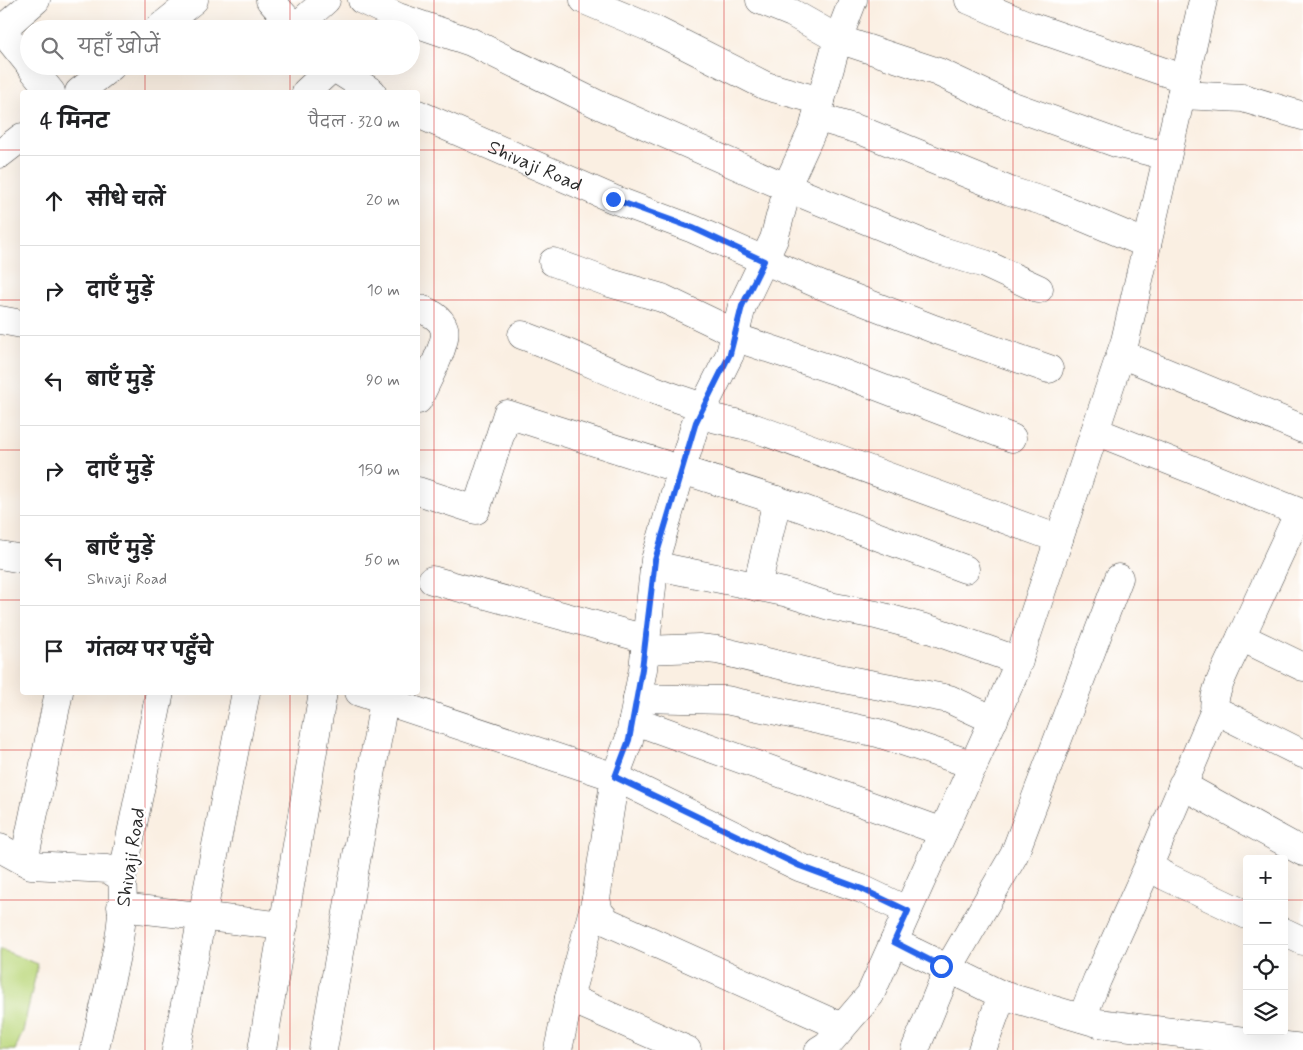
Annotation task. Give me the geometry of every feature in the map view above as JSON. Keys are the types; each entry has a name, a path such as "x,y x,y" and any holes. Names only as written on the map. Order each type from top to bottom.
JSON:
{"street":[{"path":"20,53 0,29 36,0"},
{"path":"169,20 194,0"},
{"path":"270,0 289,20"},
{"path":"305,20 326,0"},
{"path":"362,0 407,20"},
{"path":"584,0 653,29 766,86 819,109 860,130 1010,191 1066,210 1147,244"},
{"path":"760,0 792,13 838,39 938,72 1002,102 1119,144 1167,156"},
{"path":"558,1050 569,998 596,899 615,777 629,740 645,644 654,568 682,471 702,411 730,354 742,306 774,239 788,188 819,109 838,39 853,0"},
{"path":"969,0 1183,87 1243,98 1303,116"},
{"path":"819,1050 870,995 1019,661 1121,354 1203,0"},
{"path":"420,25 471,42 597,104 788,188 939,250 985,264 1039,288"},
{"path":"38,75 49,90"},
{"path":"82,90 101,75"},
{"path":"308,90 324,75"},
{"path":"345,75 369,90"},
{"name":"Shivaji Road","path":"420,115 613,199 693,228 764,261 934,329 1049,369"},
{"path":"0,154 20,139"},
{"path":"553,262 610,283 662,298 735,335 1012,438"},
{"path":"420,309 431,313 441,321 445,330 444,342 420,396"},
{"path":"0,320 20,324"},
{"path":"522,335 564,350 702,411 752,427 1060,539"},
{"path":"1121,354 1303,429"},
{"path":"420,492 476,510 507,414 778,500 965,568"},
{"path":"1082,1018 1215,710 1213,705 1217,689 1301,513 1095,431"},
{"path":"757,587 778,500"},
{"path":"0,555 20,559"},
{"path":"654,568 662,567 757,587 922,627 1019,661"},
{"path":"915,1050 948,969 1014,855 1118,578"},
{"path":"432,580 645,644 717,650 817,674 949,699 994,720"},
{"path":"1241,637 1303,667"},
{"path":"24,861 58,695"},
{"name":"Shivaji Road","path":"95,1050 118,956 122,878 159,695"},
{"path":"176,1050 245,695"},
{"path":"262,1050 322,695"},
{"path":"323,1050 371,697 615,777 800,866 862,889 908,911"},
{"path":"635,709 726,700 878,733 974,765"},
{"path":"635,709 943,832"},
{"path":"1215,710 1303,754"},
{"path":"1182,785 1303,852"},
{"path":"0,848 31,865 108,869 122,878"},
{"path":"1152,858 1152,865 1165,876 1243,913"},
{"path":"596,899 599,912 608,922 842,1027"},
{"path":"121,907 284,926"},
{"path":"1288,934 1303,941"},
{"path":"894,942 1002,995 1098,1023 1303,1048"},
{"path":"982,1050 1002,995"},
{"path":"569,998 687,1050"}],"green space":[{"path":"0,949 38,964 23,1031 15,1050 0,1050"}],"route":[{"path":"613,199 693,228 764,261 742,306 730,354 696,422 655,560 642,669 629,740 615,777 800,866 862,889 908,911 894,942 941,966"}]}
